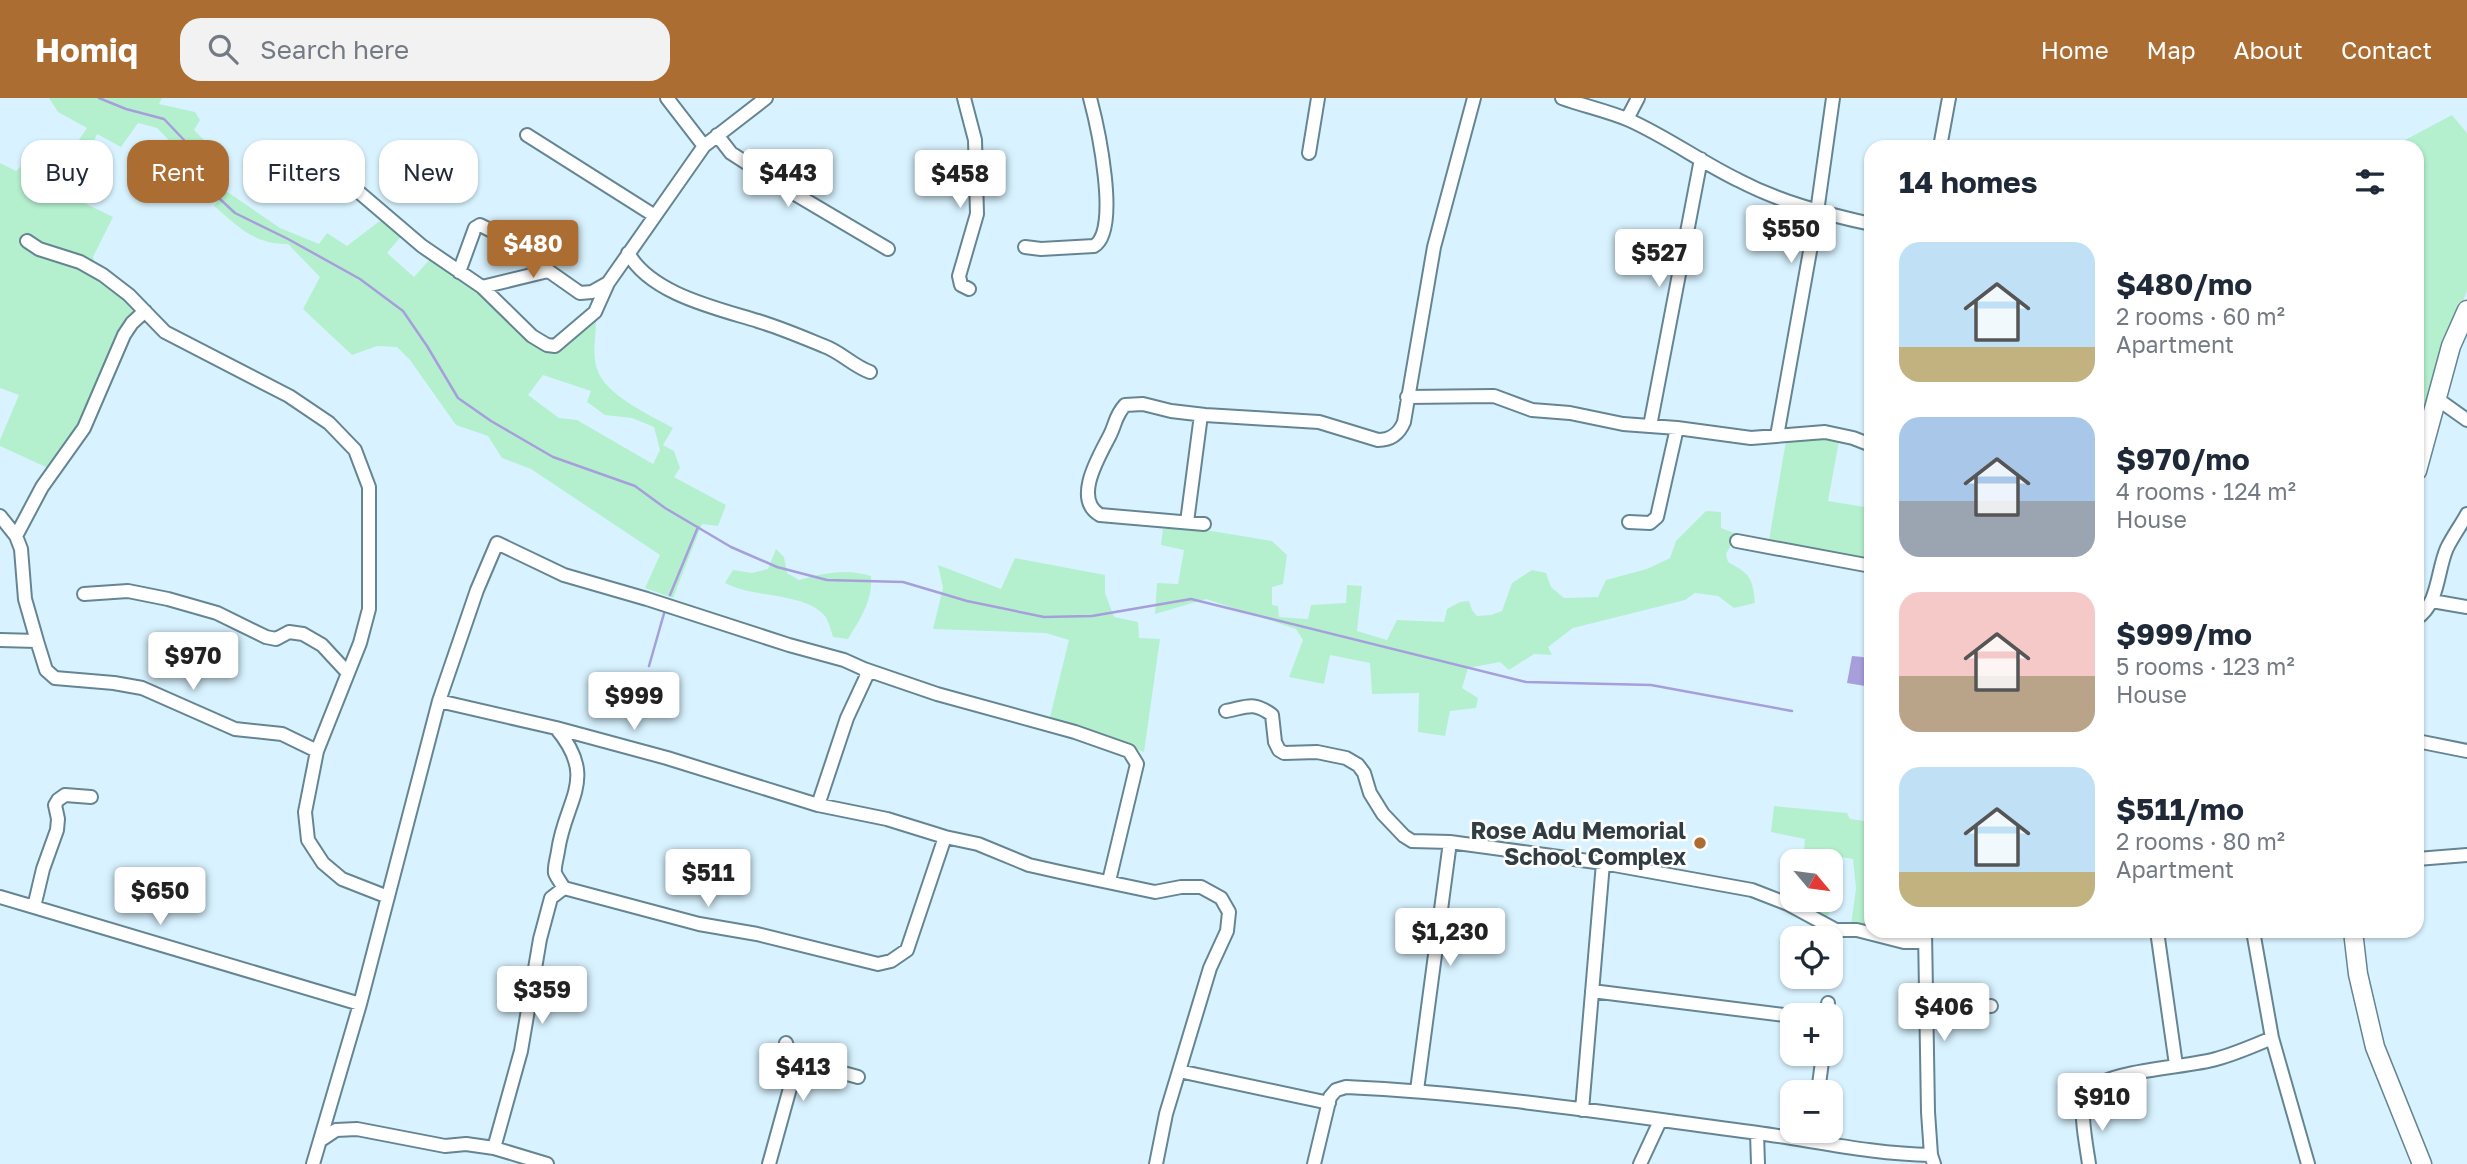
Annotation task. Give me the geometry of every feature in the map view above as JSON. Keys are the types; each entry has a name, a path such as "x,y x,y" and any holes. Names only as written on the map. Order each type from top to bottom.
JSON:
{"street":[{"path":"667,98 704,146"},
{"path":"365,197 422,246 482,287 532,336 547,345 555,345 595,312 608,284 628,253 704,146 766,98"},
{"path":"964,98 975,140 977,215 959,276 961,285 970,289"},
{"path":"1025,247 1094,246 1103,237 1106,208 1103,166 1090,98"},
{"path":"1308,153 1318,98"},
{"path":"1204,524 1100,515 1089,504 1093,468 1111,433 1117,414 1125,405 1143,404 1201,415 1319,422 1378,440 1387,440 1400,431 1434,247 1475,98"},
{"path":"1562,98 1627,119 1760,191 1817,212 1864,222"},
{"path":"1627,119 1638,98"},
{"path":"1777,436 1817,212 1833,98"},
{"path":"1941,140 1949,98"},
{"path":"527,135 655,215"},
{"path":"717,135 731,153 888,249"},
{"path":"1650,426 1701,159"},
{"path":"459,272 475,228 480,225 517,244 533,260 580,293 592,292 608,284"},
{"path":"27,241 39,249 80,262 103,275 145,310 165,332 289,396 329,423 355,450 369,488 369,609 360,643 317,751 305,812 308,839 323,863 342,878 388,897"},
{"path":"628,253 644,273 668,289 730,315 757,321 829,347 857,367 870,372"},
{"path":"482,287 548,271"},
{"path":"16,536 42,487 84,428 124,335 145,310"},
{"path":"2424,422 2436,398 2451,346 2466,313"},
{"path":"1407,397 1494,397 1532,410 1570,413 1607,422 1751,438 1825,432 1864,442"},
{"path":"2436,398 2467,420"},
{"path":"1187,522 1201,415"},
{"path":"1629,522 1650,523 1657,517 1677,428"},
{"path":"2424,613 2432,601 2447,548 2467,514"},
{"path":"0,516 16,536 21,549 25,598 46,670 55,678 142,688 235,729 282,733 317,751"},
{"path":"1737,541 1864,565"},
{"path":"313,1164 360,1004 439,701 477,590 497,543 564,575 845,660 937,694 1074,732 1129,751 1137,764 1109,881"},
{"path":"84,594 128,592 168,599 217,614 266,637 276,639 289,632 303,634 322,645 347,672"},
{"path":"2432,601 2467,607"},
{"path":"0,640 37,641"},
{"path":"818,805 847,719 867,675 864,669"},
{"path":"439,701 555,727 667,758 818,805 887,819 978,844 1029,864 1155,892 1181,887 1201,887 1221,898 1229,912 1227,931 1210,968 1166,1114 1156,1164"},
{"path":"1226,711 1256,705 1272,715 1275,743 1284,753 1317,752 1346,758 1358,765 1383,814 1412,841 1450,842 1603,863 1752,890 1788,904 1836,930 1864,932"},
{"path":"555,727 569,744 576,765 577,791 559,838 554,872 564,888 699,924 757,934 878,964 891,961 908,950 945,837"},
{"path":"2424,742 2467,751"},
{"path":"34,907 43,869 57,830 55,805 65,795 91,797"},
{"path":"1417,1090 1450,842"},
{"path":"2424,858 2467,855"},
{"path":"1582,1110 1603,863"},
{"path":"494,1148 521,1051 540,939 548,908 551,898 564,888"},
{"path":"0,897 360,1004"},
{"path":"1888,938 1904,942 1918,938"},
{"path":"1838,1143 1865,1151 1932,1160 1927,1112 1925,938"},
{"path":"2158,938 2176,1065"},
{"path":"2254,938 2272,1038 2308,1164"},
{"path":"2354,938 2358,974 2375,1047 2422,1164"},
{"path":"1592,991 1780,1014"},
{"path":"1927,1010 1991,1006"},
{"path":"2089,1164 2082,1105 2086,1094 2097,1086 2130,1073 2213,1060 2272,1038"},
{"path":"769,1164 795,1070 786,1043"},
{"path":"795,1070 802,1065 818,1066 858,1077"},
{"path":"1179,1071 1328,1103"},
{"path":"1314,1164 1330,1097 1336,1090 1346,1087 1417,1090 1780,1134"},
{"path":"1640,1164 1660,1121"},
{"path":"321,1140 336,1130 357,1129 445,1146 466,1144 494,1148 547,1164"},
{"path":"1757,1133 1758,1164"}],"green space":[{"path":"49,98 162,98 159,104 195,112 200,120 194,130 204,140 169,140 157,128 138,123 121,147 113,140 97,134 94,140 79,140 87,128 58,112"},
{"path":"2452,115 2467,133 2467,291 2438,365 2424,412 2424,140 2405,140"},
{"path":"0,163 16,171 21,167 21,203 84,203 113,217 93,257 98,277 138,309 74,434 50,469 0,446 19,395 0,388"},
{"path":"229,193 280,228 319,244 327,233 347,246 385,217 404,233 387,253 414,277 432,257 469,283 548,348 560,350 593,317 596,320 594,351 597,369 602,378 618,396 673,428 663,445 674,451 680,468 674,477 726,505 718,526 702,524 673,598 645,588 660,555 531,469 502,458 488,436 456,425 410,360 397,347 377,346 352,355 303,309 320,277 288,244 256,238 214,206 216,203 229,203","holes":["543,375 591,391 587,402 605,415 632,418 654,427 660,450 653,464 577,420 559,418 528,395"]},
{"path":"1786,441 1839,441 1828,501 1864,507 1864,558 1769,540"},
{"path":"1706,511 1721,512 1721,528 1737,534 1726,554 1728,562 1749,578 1755,603 1734,608 1718,596 1695,593 1685,600 1573,628 1548,647 1552,655 1534,654 1509,670 1500,662 1468,668 1462,688 1478,698 1476,708 1450,711 1445,736 1418,732 1419,693 1372,694 1370,663 1330,655 1324,684 1289,677 1303,640 1296,629 1206,599 1155,614 1157,583 1178,584 1184,550 1161,545 1163,529 1187,527 1272,541 1287,555 1283,584 1272,587 1272,605 1278,606 1279,617 1308,619 1311,605 1346,603 1347,585 1362,586 1357,631 1387,640 1397,620 1444,622 1447,609 1460,602 1469,601 1477,616 1502,611 1512,583 1532,570 1546,573 1551,587 1564,598 1598,597 1606,580 1647,569 1670,558 1676,541"},
{"path":"776,549 784,557 787,573 799,580 835,572 871,576 868,602 848,639 833,637 825,616 816,608 725,583 733,570 752,573 768,569"},
{"path":"1015,558 1105,575 1105,593 1114,617 1138,622 1139,638 1160,639 1144,752 1050,717 1069,640 1046,633 933,629 943,588 938,565 1001,589"},
{"path":"1774,806 1847,813 1850,819 1864,821 1864,928 1851,925 1856,888 1853,859 1843,857 1843,849 1804,849 1805,839 1771,832"},
{"path":"1817,912 1829,912 1827,921"}],"shaded area":[{"path":"1852,656 1864,658 1864,686 1847,683"}],"waterway":[{"path":"99,98 126,109 164,119 184,140 207,187 235,213 360,279 403,311 458,398 491,421 553,457 635,486 665,508 731,547 777,567 827,580 903,582 967,601 1044,617 1092,616 1191,599 1526,682 1651,685 1792,711"},
{"path":"670,595 698,527"},
{"path":"649,666 665,610"}],"place":[{"name":"Rose Adu Memorial School Complex","path":"1700,843"}]}
